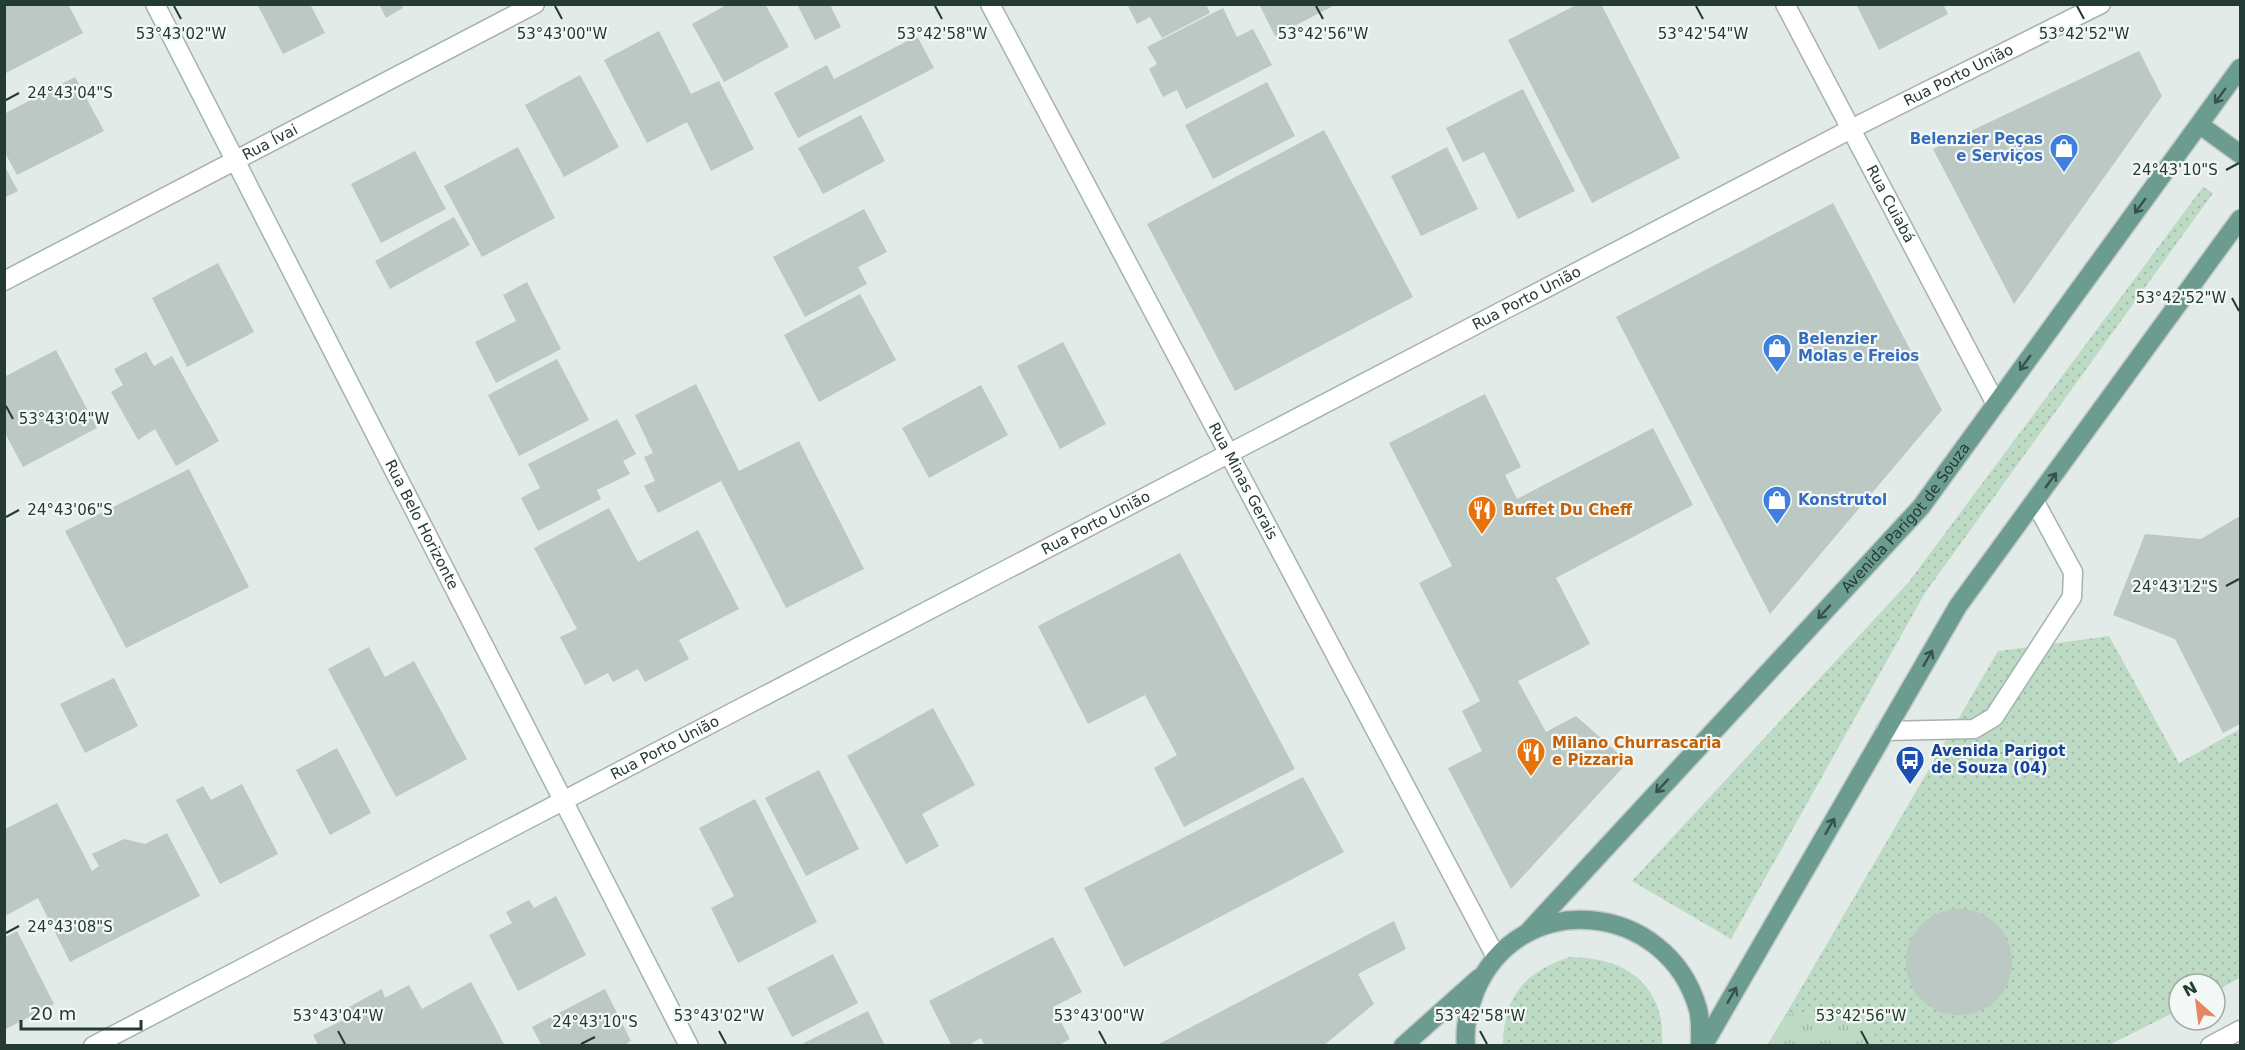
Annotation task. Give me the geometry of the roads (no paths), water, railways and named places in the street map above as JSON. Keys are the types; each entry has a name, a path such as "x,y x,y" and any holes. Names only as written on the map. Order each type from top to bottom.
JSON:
{"main road":[{"name":"Avenida Parigot de Souza","path":"1528,932 1921,507 2241,68"},
{"path":"2200,125 2241,154"},
{"path":"1701,1046 1958,606 2241,219"},
{"path":"1403,1046 1482,975 1496,957 1528,932 1562,920 1598,919 1634,929 1663,949 1686,978 1699,1011 1701,1046"},
{"path":"1466,1046 1469,1007 1482,975"}],"street":[{"name":"Rua Belo Horizonte","path":"155,4 689,1046"},
{"name":"Rua Ívai","path":"4,281 535,4"},
{"name":"Rua Minas Gerais","path":"990,4 1496,957"},
{"name":"Rua Cuiabá","path":"1785,4 1996,404"},
{"name":"Rua Porto União","path":"93,1046 1851,129 2101,4"},
{"path":"1885,731 1974,729 1994,717 2072,597 2073,572 2035,502"},
{"path":"2210,1046 2241,1030"}],"place":[{"name":"Belenzier Peças e Serviços","path":"2064,174"},
{"name":"Belenzier Molas e Freios","path":"1777,374"},
{"name":"Konstrutol","path":"1777,526"},
{"name":"Buffet Du Cheff","path":"1482,536"},
{"name":"Milano Churrascaria e Pizzaria","path":"1531,778"},
{"name":"Avenida Parigot de Souza (04)","path":"1910,786"}]}
